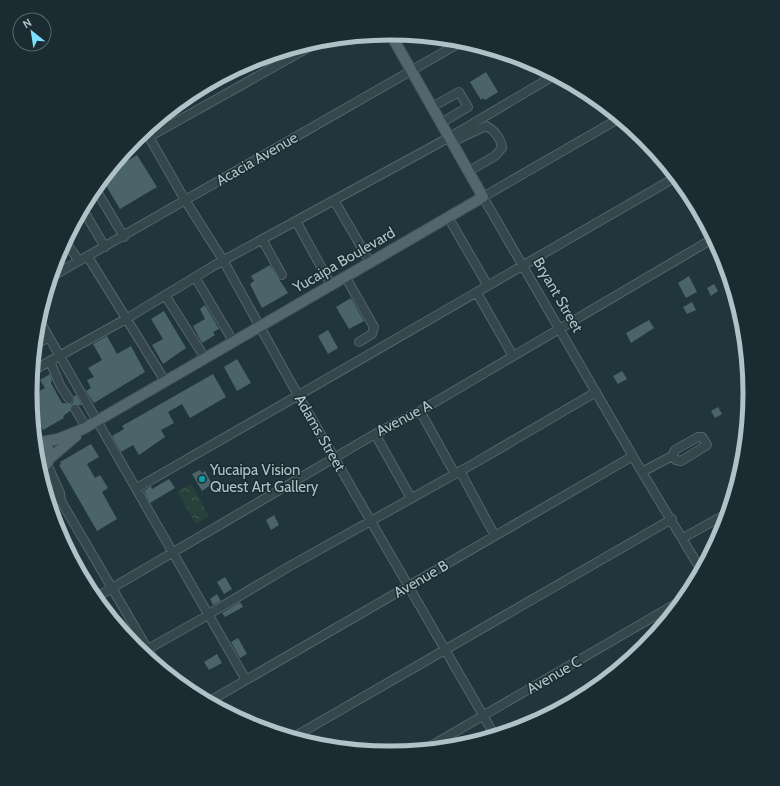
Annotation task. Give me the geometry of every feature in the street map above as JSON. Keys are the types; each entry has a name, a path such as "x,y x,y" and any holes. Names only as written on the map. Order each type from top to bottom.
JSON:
{"main road":[{"name":"Bryant Street","path":"394,40 483,197"},
{"name":"Yucaipa Boulevard","path":"40,440 58,439 84,428 483,197"},
{"name":"Yucaipa Boulevard","path":"45,464 84,428"},
{"path":"41,443 48,450 45,464"}],"street":[{"name":"Acacia Avenue","path":"59,273 124,237 185,200 454,46"},
{"path":"158,127 300,52"},
{"path":"38,368 126,319 223,260 334,200 451,140 550,78"},
{"path":"432,107 459,92 468,107 441,123"},
{"name":"Yucaipa Boulevard","path":"483,197 615,121"},
{"path":"451,140 486,126 492,130 500,140 502,148 499,153 469,171"},
{"name":"Adams Street","path":"148,136 185,200 223,260 298,396 492,731"},
{"path":"137,488 671,180"},
{"path":"98,194 124,237"},
{"name":"Bryant Street","path":"483,197 524,265 642,472 672,519 698,565"},
{"path":"334,200 370,262"},
{"path":"85,214 105,247"},
{"path":"448,217 488,286"},
{"path":"296,221 331,285"},
{"path":"262,239 282,275"},
{"name":"Avenue A","path":"100,595 375,434 420,411 709,241"},
{"path":"69,247 79,261"},
{"path":"88,257 165,381"},
{"path":"195,276 233,342"},
{"path":"345,276 374,327 372,334 359,342"},
{"path":"477,293 514,356"},
{"path":"165,295 205,358"},
{"path":"44,327 174,553 206,616 246,680"},
{"path":"41,342 50,337"},
{"path":"50,361 60,385 69,399"},
{"path":"52,493 60,501 148,649 290,566 458,472 596,392"},
{"path":"75,409 84,428"},
{"path":"420,411 458,472 495,536"},
{"path":"375,434 411,498"},
{"name":"Avenue B","path":"213,699 633,456"},
{"path":"642,472 672,456"},
{"path":"45,464 60,493 60,501"},
{"path":"683,538 720,518"},
{"path":"299,734 672,519"},
{"name":"Avenue C","path":"436,743 671,606"}],"green space":[{"path":"191,484 209,516 196,524 177,491"}],"building":[{"path":"486,72 498,92 485,100 483,98 481,100 470,82"},
{"path":"137,155 157,187 120,209 105,184 121,164"},
{"path":"270,265 288,293 262,308 250,284 254,281 251,276"},
{"path":"689,276 697,292 686,298 678,283"},
{"path":"714,284 718,291 711,296 707,288"},
{"path":"351,298 364,321 349,329 336,307"},
{"path":"692,302 696,310 687,314 683,307"},
{"path":"205,305 219,329 213,332 215,335 202,343 193,326 205,319 200,309"},
{"path":"164,311 186,348 163,364 152,345 163,339 151,319"},
{"path":"649,320 654,328 631,343 626,333"},
{"path":"328,330 338,348 328,354 318,336"},
{"path":"107,336 117,354 131,346 145,372 94,403 86,391 91,388 87,380 94,377 88,368 102,360 93,344"},
{"path":"237,359 251,383 237,391 224,367"},
{"path":"622,371 627,379 618,384 613,376"},
{"path":"50,374 52,381 51,383 62,403 72,404 74,401 74,396 76,395 82,405 72,405 70,411 63,416 64,418 43,430 39,422 37,392 45,388 40,380"},
{"path":"213,374 226,397 190,418 182,404 168,412 174,423 161,430 165,437 139,455 133,445 121,452 112,436 124,429 122,426"},
{"path":"718,407 722,414 715,418 711,411"},
{"path":"91,444 99,457 87,464 95,478 100,475 108,488 102,492 117,519 97,531 59,465 61,464 60,462"},
{"name":"Yucaipa Vision Quest Art Gallery","path":"200,470 202,473 205,471 212,484 202,491 192,474"},
{"path":"169,479 175,488 150,503 144,491 151,486 152,489"},
{"path":"274,515 279,525 271,530 266,520"},
{"path":"225,577 232,589 224,594 217,582"},
{"path":"217,594 221,601 213,605 210,599"},
{"path":"240,602 243,607 225,617 222,613"},
{"path":"238,638 247,654 240,658 231,642"},
{"path":"217,654 222,663 209,670 204,662"}],"place":[{"name":"Yucaipa Vision Quest Art Gallery","path":"202,479"}]}
